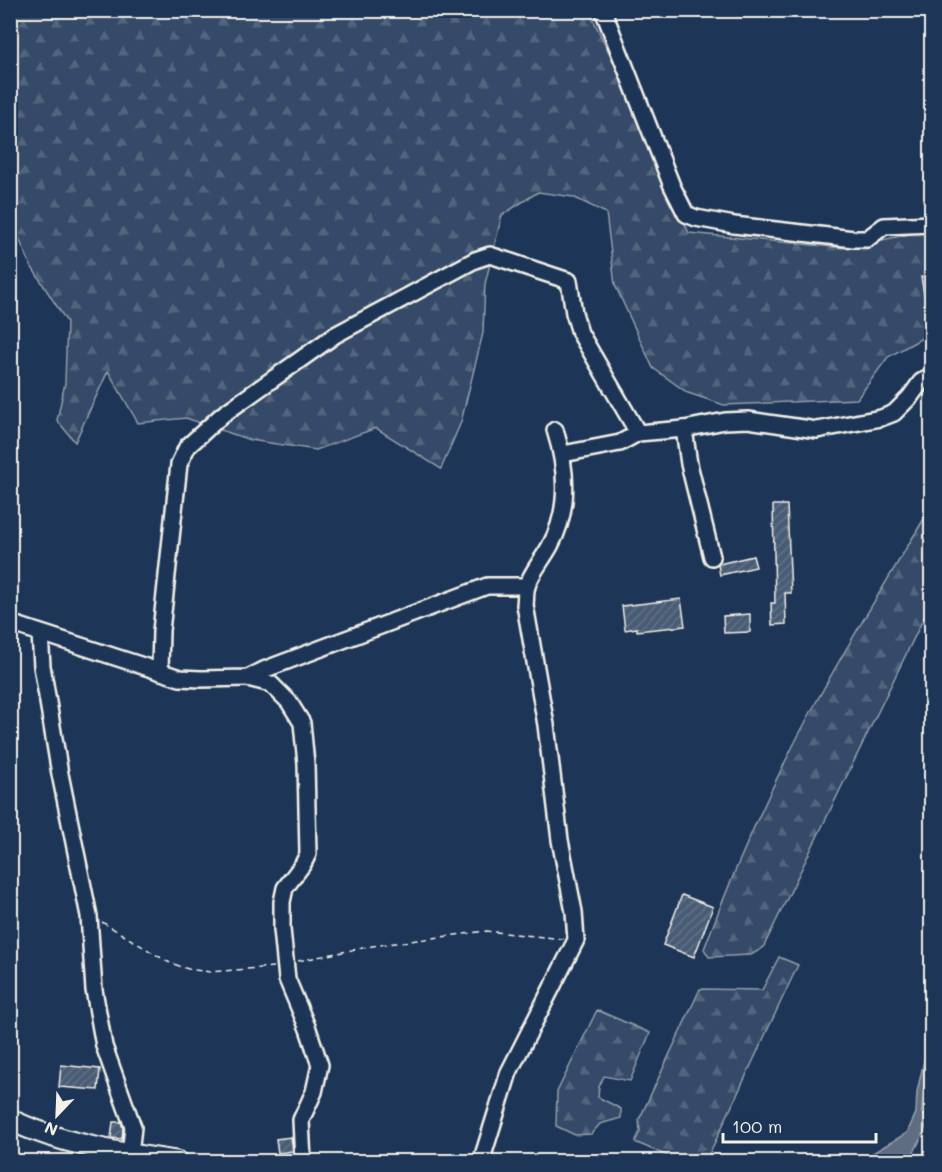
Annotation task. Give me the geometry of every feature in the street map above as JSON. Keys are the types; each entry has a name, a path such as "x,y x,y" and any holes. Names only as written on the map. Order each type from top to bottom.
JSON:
{"main road":[{"path":"10,1120 60,1140 130,1155 178,1161"}],"street":[{"path":"603,10 672,186 686,214 734,225 854,239 867,239 884,226 932,224"},
{"path":"159,670 179,464 187,447 222,415 335,335 474,260 490,255 569,281 580,333 638,433"},
{"path":"562,454 620,443 638,433 684,429 725,421 748,420 817,430 881,418 894,413 910,397 921,381 932,375"},
{"path":"684,429 689,464 712,557"},
{"path":"481,1161 509,1072 576,940 574,912 560,840 546,725 525,605 527,586 551,544 562,517 564,468 555,430"},
{"path":"248,678 266,669 487,586 527,586"},
{"path":"10,623 180,678 201,680 248,678 271,684 290,702 302,723 306,764 308,854 285,888 282,902 282,929 287,980 308,1029 320,1065 314,1092 302,1120 303,1161"},
{"path":"40,634 42,666 60,774 89,916 94,990 104,1046 133,1127 130,1155"}],"path":[{"path":"89,916 109,925 168,962 188,969 210,972 278,965"},
{"path":"298,961 372,946 486,931 576,940"}],"green space":[{"path":"10,11 589,11 624,84 689,233 844,248 920,232 931,232 931,333 888,357 857,399 724,405 688,393 653,368 615,285 606,213 573,197 538,192 502,215 485,284 483,333 461,422 441,469 376,428 316,450 250,440 186,418 138,423 108,371 75,442 57,420 65,383 67,322 31,266 11,220 10,81 13,72 10,62"},
{"path":"931,507 931,603 763,948 751,955 709,957 704,949 716,918 754,827 783,767 842,657"},
{"path":"779,957 798,965 706,1161 667,1161 670,1157 635,1142 640,1131 639,1120 700,989 762,990"},
{"path":"597,1010 650,1033 630,1081 604,1076 599,1087 598,1097 621,1109 621,1118 600,1124 591,1134 575,1135 556,1126 557,1092"}],"water":[{"path":"931,1047 929,1094 931,1091 931,1116 910,1161 905,1161 907,1153 889,1161 859,1161 907,1133 916,1113 917,1092 925,1056"}],"building":[{"path":"932,275 932,311 927,311 921,277"},
{"path":"773,505 787,505 791,593 785,593 786,624 772,625 771,603 775,603"},
{"path":"753,556 756,567 720,575 719,564"},
{"path":"681,599 685,626 625,630 622,606"},
{"path":"750,614 750,632 724,633 723,616"},
{"path":"682,895 713,907 694,957 663,945"},
{"path":"61,1065 100,1069 98,1090 59,1087"},
{"path":"113,1122 121,1122 122,1139 111,1138"},
{"path":"291,1137 293,1151 278,1153 276,1139"}]}
